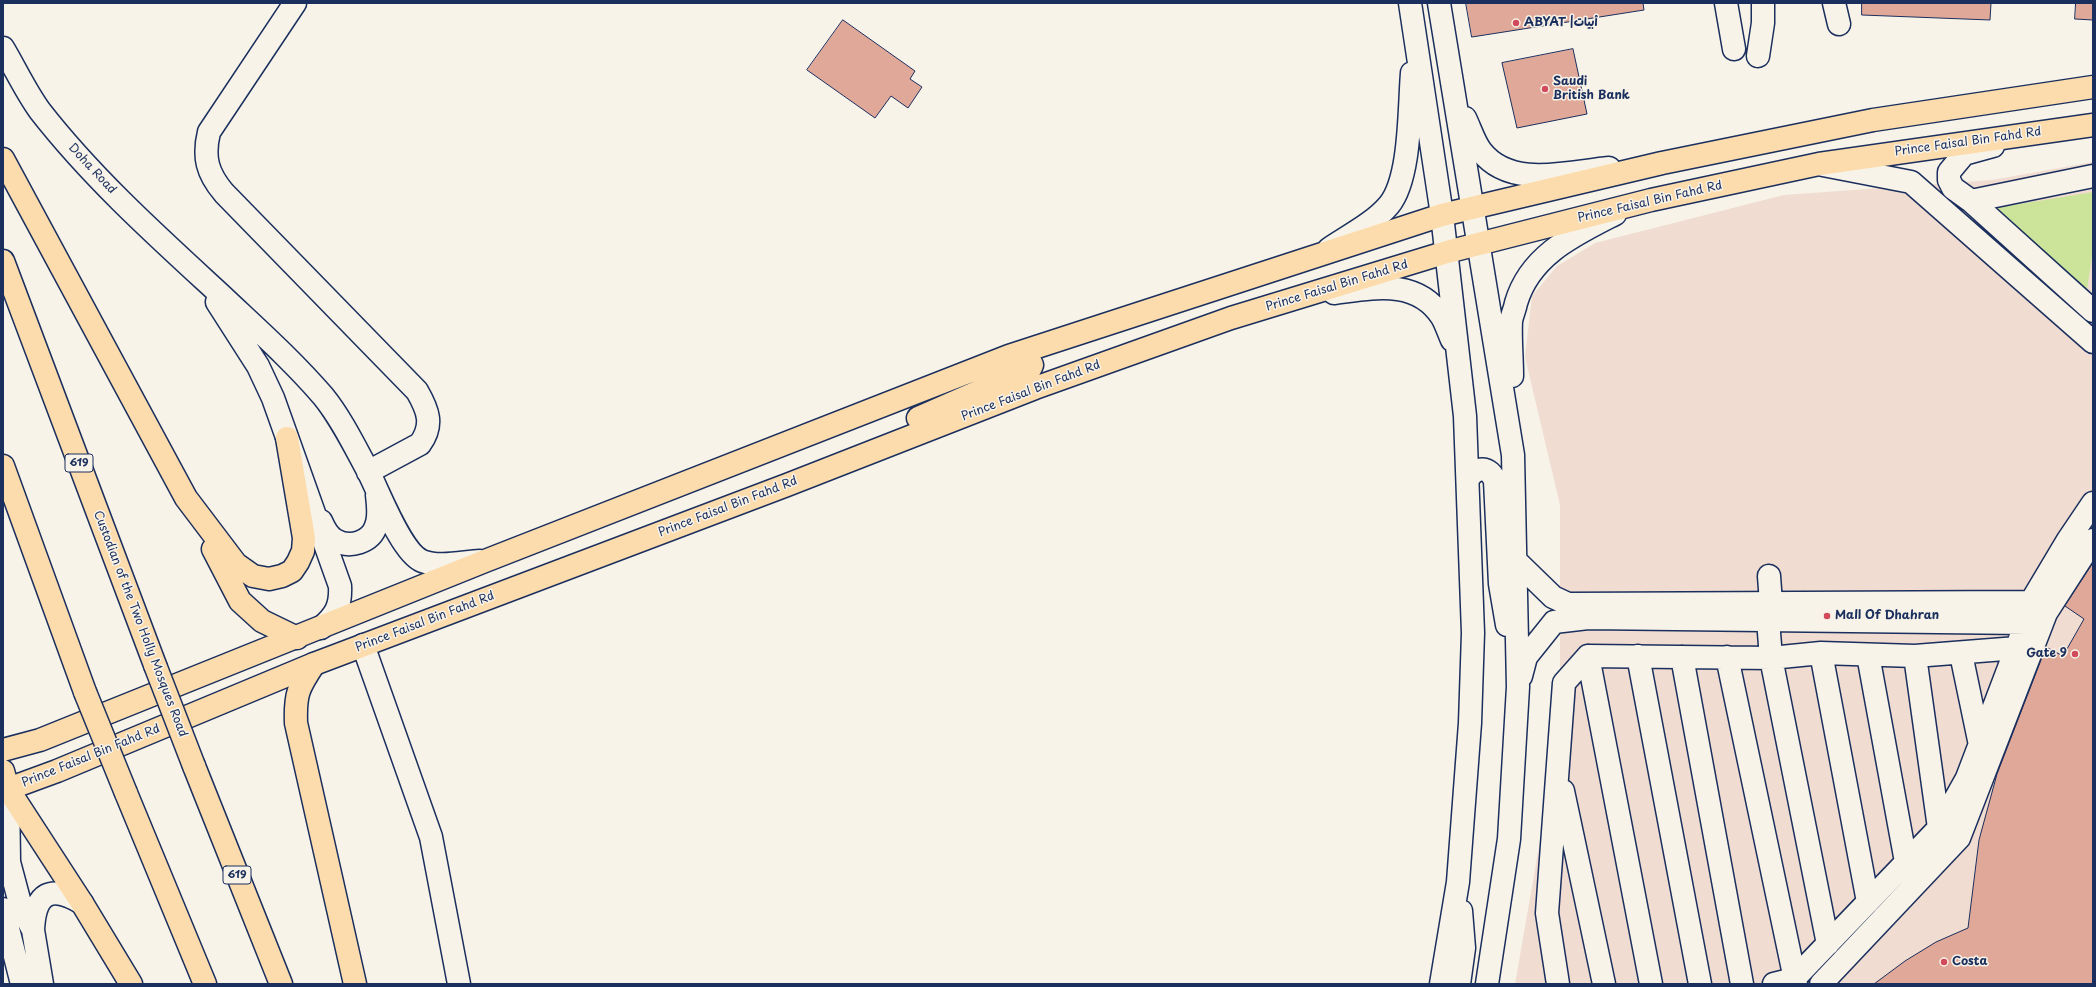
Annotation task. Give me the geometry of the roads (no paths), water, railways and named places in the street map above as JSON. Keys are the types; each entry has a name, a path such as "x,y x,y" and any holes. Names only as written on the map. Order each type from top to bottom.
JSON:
{"main road":[{"path":"3,750 40,740 297,638 485,561 1010,356 1442,215 1662,163 1873,120 2093,86"},
{"name":"Prince Faisal Bin Fahd Rd","path":"5,783 65,768 363,645 787,485 1035,388 1231,318 1447,252 1632,205 1819,164 2093,125"},
{"path":"3,159 240,601 262,621 297,638"},
{"name":"Custodian of the Two Holly Mosques Road","path":"3,262 155,665 281,984"},
{"path":"787,485 889,430 1030,369 1032,365 1029,358 1010,356"},
{"path":"186,498 236,564 253,576 269,579 282,576 292,571 303,551 304,538 287,438"},
{"path":"3,466 85,692 205,984"},
{"path":"314,664 300,685 296,697 296,723 355,984"},
{"path":"5,783 82,903 131,984"}],"street":[{"path":"295,3 210,132 205,147 206,159 215,182 224,193 417,391 424,403 429,415 429,426 426,436 420,444 368,472"},
{"path":"1410,3 1442,215 1459,356 1465,416 1473,633 1470,723 1458,882 1441,984"},
{"path":"1439,3 1472,208 1480,244 1513,455"},
{"path":"1726,3 1734,50"},
{"path":"1758,56 1763,22 1763,3"},
{"path":"1834,3 1839,24"},
{"path":"1320,255 1381,213 1394,197 1405,162 1415,36"},
{"name":"Doha Road","path":"3,48 39,110 91,170 200,276"},
{"path":"1453,92 1480,150 1489,160 1514,174 1528,176 1662,163"},
{"path":"2058,129 1964,154 1949,172 1949,180 1953,188 1971,201 2093,311"},
{"path":"1819,164 1911,182 2088,330"},
{"path":"1971,201 2093,176"},
{"path":"1936,204 1949,180"},
{"path":"1486,984 1510,839 1518,687 1517,562 1513,455 1511,320 1520,290 1535,266 1553,248 1572,236 1632,205"},
{"path":"200,276 297,365 330,404 368,472 377,492 407,547 422,561 434,564 485,561"},
{"path":"200,276 258,366 287,438 340,586 340,604 337,613 321,628"},
{"path":"1294,299 1382,286 1399,288 1417,294 1429,303 1442,317 1459,356"},
{"path":"1468,479 1477,469 1483,469 1489,470 1495,481 1500,584 1518,687"},
{"path":"307,495 326,532 335,540 344,544 356,544 369,537 376,526 379,516 377,492"},
{"path":"1788,982 1828,944 1939,828 1967,778 2026,623 2038,608 2054,583 2093,503"},
{"path":"2054,583 2093,540"},
{"path":"1517,562 1553,597 1568,604 2026,623"},
{"path":"1769,576 1771,658 1828,944"},
{"path":"1518,687 1526,657 1554,622 1588,618 1769,612 2038,608"},
{"path":"1821,984 1959,838 2038,608"},
{"path":"363,645 431,837 459,984"},
{"path":"1558,984 1547,912 1564,683 1588,656 1771,658 1821,653 1915,656 1961,654 2017,648"},
{"path":"1821,653 1868,902"},
{"path":"1868,654 1906,862"},
{"path":"1961,654 1980,745"},
{"path":"1588,656 1651,984"},
{"path":"1638,656 1700,984"},
{"path":"1915,656 1939,828"},
{"path":"1682,657 1742,984"},
{"path":"1727,657 1788,982"},
{"path":"1558,766 1604,984"},
{"path":"5,783 9,862 21,907 33,930"},
{"path":"1939,828 1959,838"},
{"path":"1458,882 1464,948 1459,984"},
{"path":"42,984 33,930 34,913 42,899 50,894 60,893 82,903"},
{"path":"3,909 22,984"}],"place":[{"name":"ABYAT |أبيات","path":"1516,23"},
{"name":"Saudi British Bank","path":"1545,89"},
{"name":"Mall Of Dhahran","path":"1827,616"},
{"name":"Gate 9","path":"2075,654"},
{"name":"Costa","path":"1944,962"}]}
